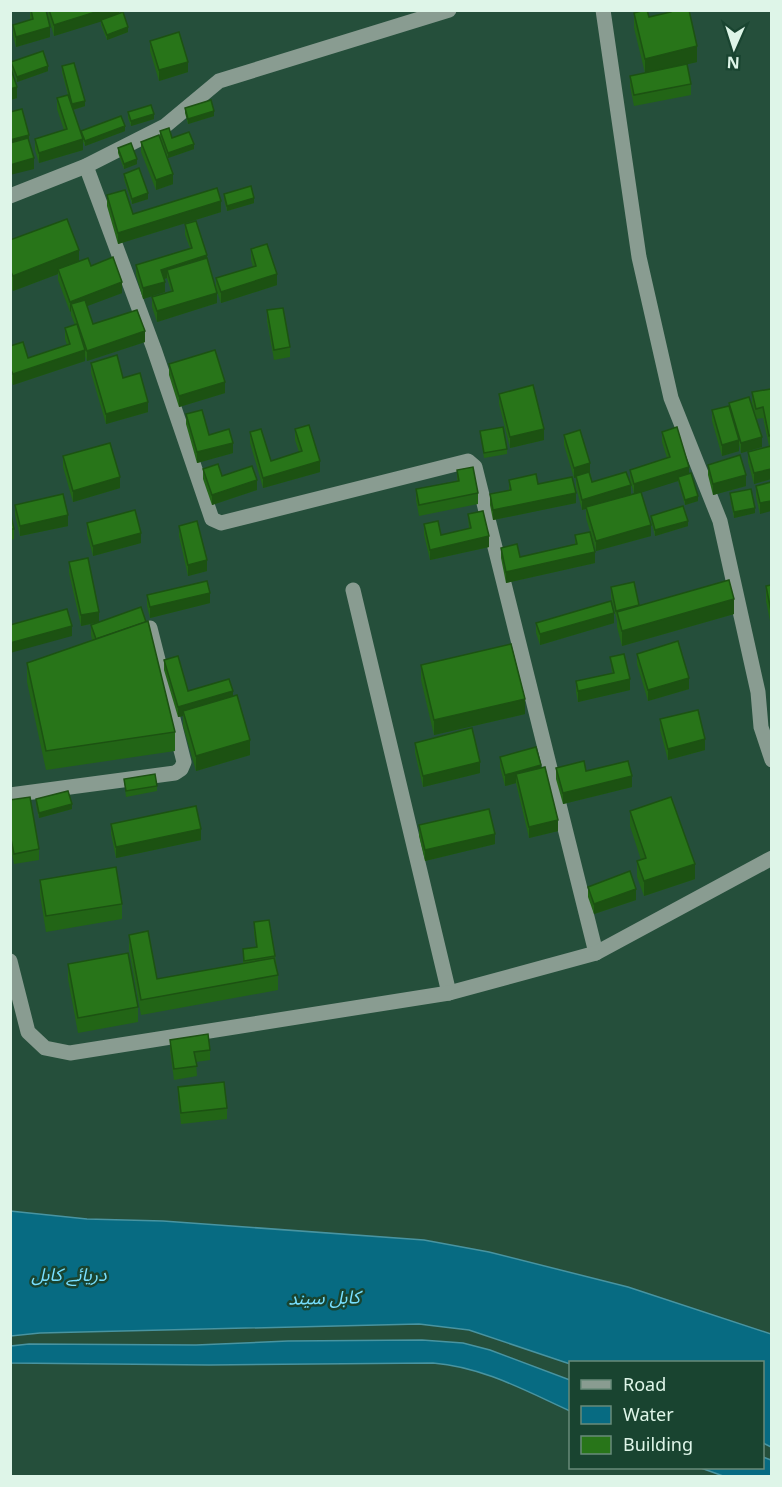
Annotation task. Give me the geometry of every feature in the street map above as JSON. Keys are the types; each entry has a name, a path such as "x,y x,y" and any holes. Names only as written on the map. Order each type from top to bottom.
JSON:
{"street":[{"path":"10,196 86,166 165,126 219,81 448,10"},
{"path":"603,10 642,268 671,398 720,521 758,692 761,727 771,760"},
{"path":"86,166 154,349 212,519 221,523 468,461 475,467 596,953"},
{"path":"354,590 449,993"},
{"path":"10,795 174,773 181,769 184,762 150,628"},
{"path":"10,961 28,1032 45,1048 70,1053 449,993 596,953 771,858"}],"water":[{"name":"دریائے کابل","path":"10,1211 87,1219 163,1221 424,1240 489,1252 628,1287 771,1334 771,1447 764,1444 764,1361 569,1361 569,1364 469,1330 419,1324 40,1333 11,1336"},
{"path":"422,1340 463,1343 490,1350 569,1380 569,1411 487,1375 451,1365 433,1363 209,1365 11,1363 11,1346 29,1344 196,1345 288,1341"},
{"path":"764,1457 771,1460 771,1476 723,1476 704,1469 764,1469"}],"building":[{"path":"31,10 46,10 50,27 16,37 13,25 33,19"},
{"path":"49,10 102,10 54,25"},
{"path":"647,10 649,17 671,12 671,10 689,10 697,46 645,59 634,13"},
{"path":"123,12 128,27 107,35 101,20"},
{"path":"179,32 188,62 159,70 150,41"},
{"path":"43,51 48,66 17,77 11,62"},
{"path":"74,63 85,101 72,104 62,66"},
{"path":"687,64 691,84 634,95 630,76"},
{"path":"10,66 17,87 10,89"},
{"path":"68,95 83,139 39,153 35,139 67,129 57,98"},
{"path":"211,100 214,111 188,119 185,108"},
{"path":"151,105 154,114 131,121 128,112"},
{"path":"22,109 29,135 10,140 10,112"},
{"path":"121,116 125,126 85,141 81,131"},
{"path":"169,128 172,138 189,132 194,144 168,153 160,131"},
{"path":"159,135 173,174 156,180 141,142"},
{"path":"28,138 34,158 10,165 10,143"},
{"path":"131,143 137,159 124,164 118,148"},
{"path":"139,168 148,193 132,199 124,174"},
{"path":"251,186 254,198 227,206 224,194"},
{"path":"217,188 221,201 118,233 107,195 125,190 133,214"},
{"path":"67,219 79,250 13,276 10,270 10,240"},
{"path":"196,221 207,255 161,270 165,282 143,288 136,265 192,248 185,224"},
{"path":"267,244 277,274 221,292 216,278 256,266 251,249"},
{"path":"113,257 122,282 70,302 58,269 88,258 91,266"},
{"path":"207,258 217,293 157,311 152,297 173,291 167,270"},
{"path":"85,300 93,324 137,310 145,331 87,351 71,304"},
{"path":"283,308 290,347 274,350 267,310"},
{"path":"77,324 85,350 13,374 10,368 10,346 23,342 28,358 70,344 65,328"},
{"path":"215,350 225,382 179,396 169,364"},
{"path":"117,355 123,378 140,373 148,402 106,414 91,363"},
{"path":"533,385 544,429 510,437 499,394"},
{"path":"771,389 771,435 769,436 763,407 756,409 752,392"},
{"path":"749,397 762,437 741,443 729,403"},
{"path":"729,406 739,440 722,445 712,410"},
{"path":"202,410 209,435 229,429 233,443 197,452 186,414"},
{"path":"309,425 320,461 263,478 250,432 261,429 271,461 302,451 295,429"},
{"path":"503,427 507,449 484,453 480,431"},
{"path":"677,427 689,467 634,484 630,470 670,457 662,432"},
{"path":"580,430 590,463 574,468 564,435"},
{"path":"110,443 120,477 73,491 63,456"},
{"path":"771,446 771,469 754,473 748,452"},
{"path":"740,455 746,475 713,484 708,465"},
{"path":"218,464 222,476 252,466 257,480 212,495 203,469"},
{"path":"473,467 478,493 419,505 416,489 459,481 457,470"},
{"path":"589,472 592,482 626,472 631,485 582,500 576,476"},
{"path":"691,473 698,496 685,500 678,477"},
{"path":"536,474 538,484 572,477 576,493 493,510 490,494 511,490 509,480"},
{"path":"771,482 771,501 760,503 756,486"},
{"path":"751,489 755,508 734,512 730,493"},
{"path":"641,492 651,525 596,541 586,507"},
{"path":"63,494 68,515 20,526 15,505"},
{"path":"683,506 688,521 655,530 651,516"},
{"path":"135,510 141,533 93,546 87,523"},
{"path":"10,511 14,529 10,529"},
{"path":"483,511 489,536 430,550 424,524 438,521 441,535 471,528 468,514"},
{"path":"197,521 207,560 188,565 179,526"},
{"path":"590,532 595,552 506,572 501,548 517,544 520,557 577,544 575,535"},
{"path":"88,558 99,612 81,615 69,562"},
{"path":"729,580 734,599 622,631 617,612"},
{"path":"207,581 210,593 150,607 147,595"},
{"path":"634,582 639,605 616,611 611,587"},
{"path":"771,585 771,611 766,586"},
{"path":"611,601 614,613 540,634 536,623"},
{"path":"141,607 146,622 96,639 91,625"},
{"path":"67,609 72,626 10,643 10,625"},
{"path":"148,621 175,732 46,751 27,663"},
{"path":"678,641 689,678 648,690 637,654"},
{"path":"511,644 525,699 434,720 421,665"},
{"path":"624,654 630,679 578,691 576,681 614,673 610,657"},
{"path":"178,656 188,691 229,679 233,691 178,707 164,660"},
{"path":"237,695 250,740 196,756 183,711"},
{"path":"698,710 705,739 668,749 660,719"},
{"path":"472,728 480,762 423,776 415,743"},
{"path":"536,747 541,765 505,775 500,757"},
{"path":"584,761 586,771 628,761 632,776 563,793 556,768"},
{"path":"545,767 558,820 529,827 516,774"},
{"path":"155,774 157,786 126,791 124,779"},
{"path":"68,791 72,804 39,813 36,799"},
{"path":"30,797 39,849 14,854 10,834 10,800"},
{"path":"671,797 695,864 644,881 637,861 646,858 630,811"},
{"path":"196,806 201,829 116,847 111,824"},
{"path":"489,809 495,834 425,850 419,825"},
{"path":"116,867 122,904 46,916 40,880"},
{"path":"630,871 636,889 594,904 588,887"},
{"path":"269,920 275,956 244,961 243,949 257,947 254,922"},
{"path":"148,931 157,979 274,958 278,975 141,1000 129,935"},
{"path":"128,953 138,1007 78,1018 68,964"},
{"path":"208,1034 210,1050 194,1052 197,1066 174,1069 170,1040"},
{"path":"224,1082 227,1108 181,1113 178,1087"}],"water label":[{"name":"کابل سيند","path":"324,1298"}]}
